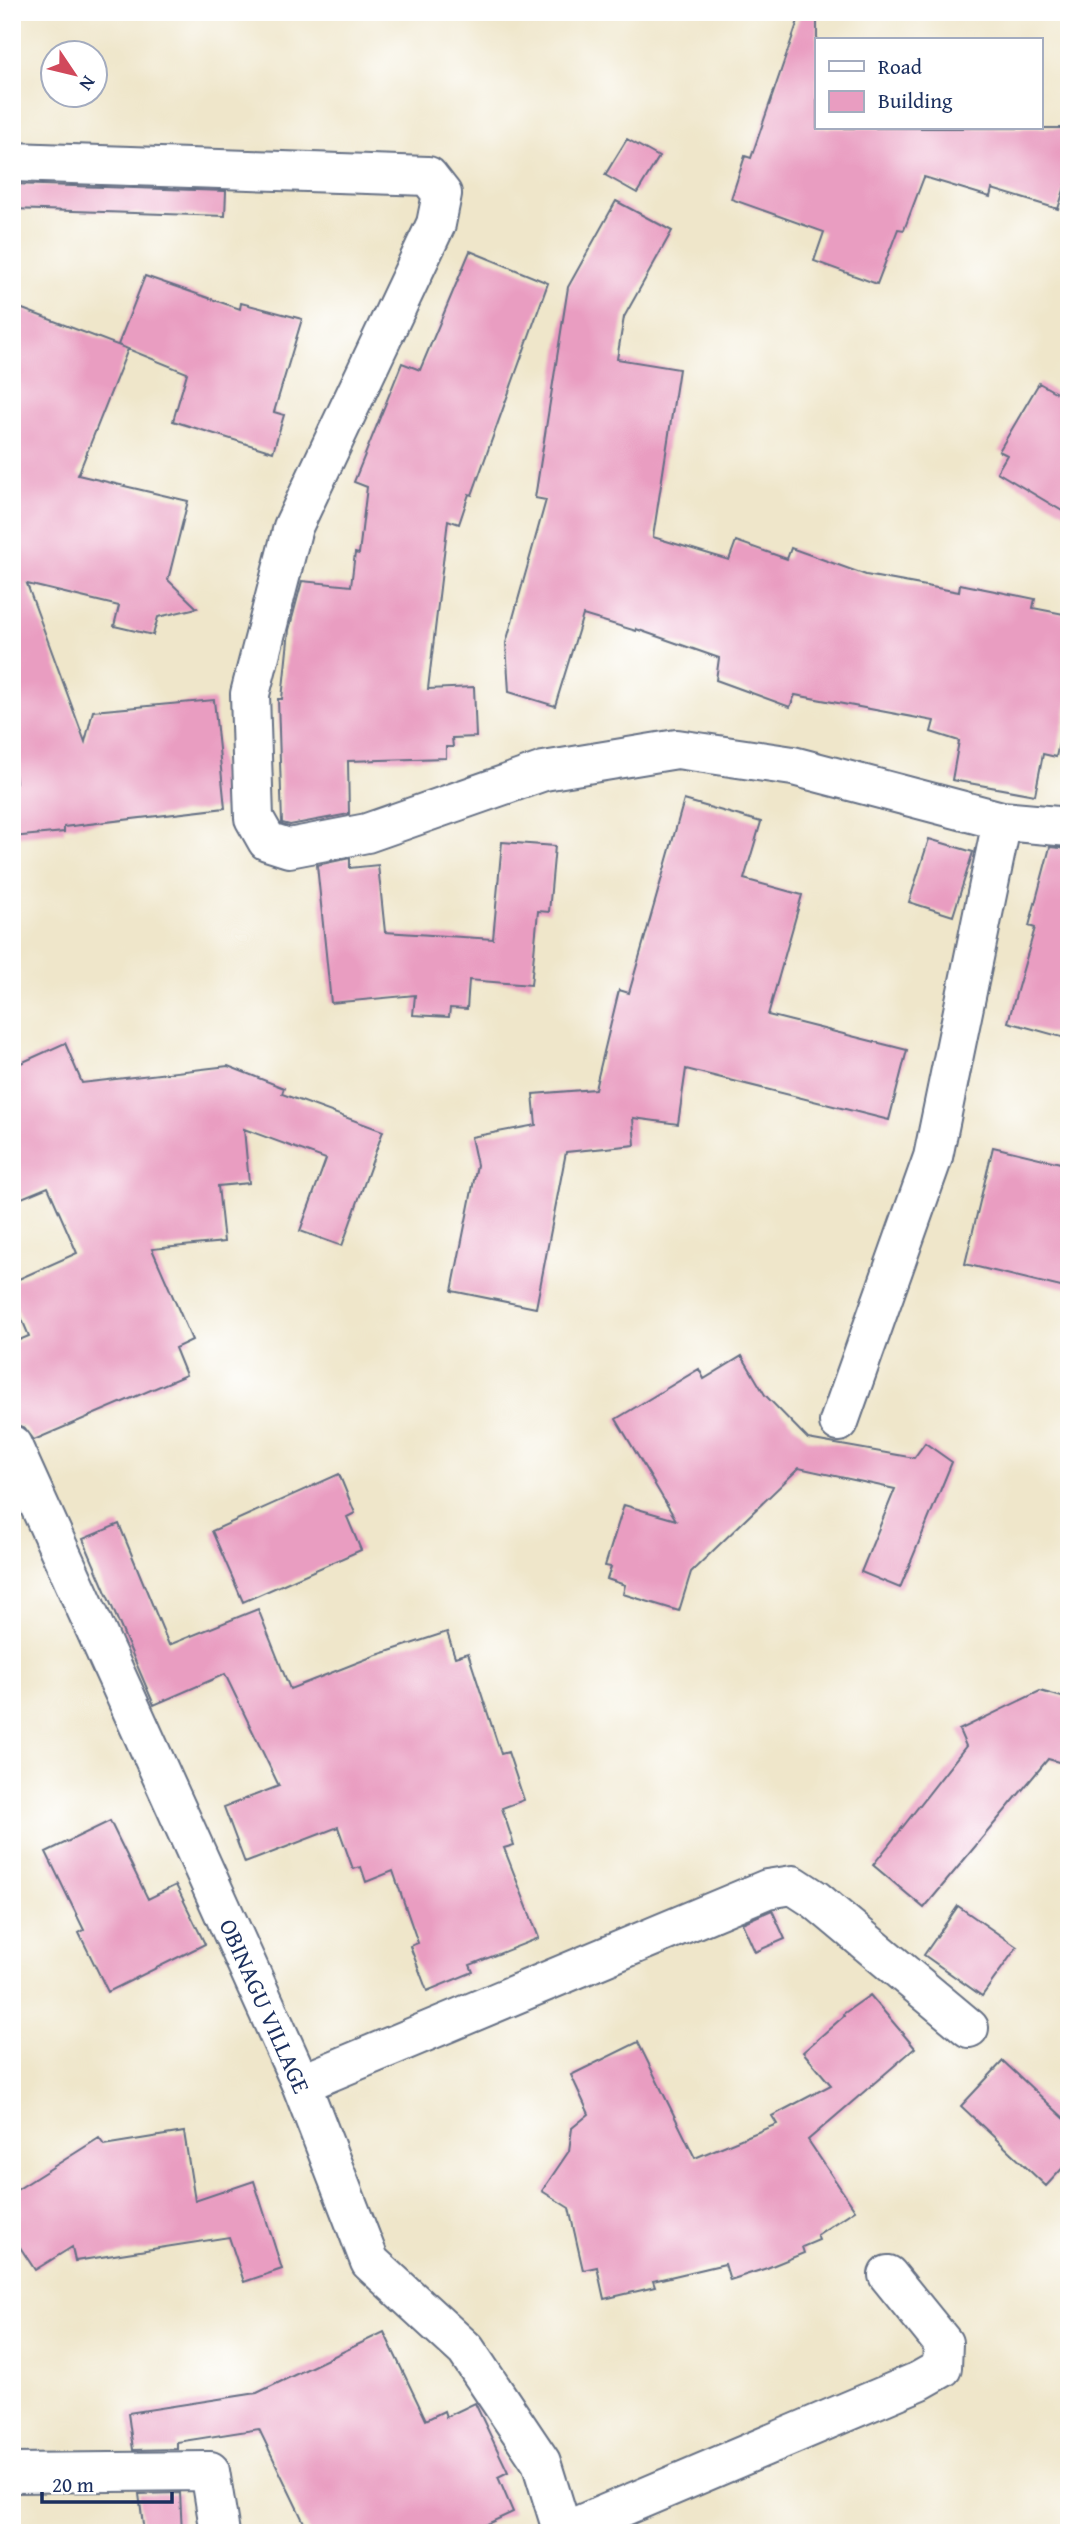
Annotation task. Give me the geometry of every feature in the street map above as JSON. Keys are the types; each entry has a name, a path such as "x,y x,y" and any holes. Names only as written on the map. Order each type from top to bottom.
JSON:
{"street":[{"path":"12,162 428,176 442,194 436,224 293,527 250,694 254,818 267,841 289,848 367,832 544,771 677,749 793,766 1002,821 1069,828"},
{"path":"839,1422 933,1157 1002,821"},
{"name":"OBINAGU VILLAGE","path":"12,1445 301,2084 370,2262 466,2350 541,2462 563,2532"},
{"path":"301,2084 767,1889 793,1885 816,1900 969,2028"},
{"path":"563,2532 919,2381 942,2368 943,2343 888,2275"},
{"path":"12,2473 211,2472 220,2533"}],"building":[{"path":"801,12 817,12 815,130 1069,128 1069,174 1058,209 992,189 990,197 924,177 904,230 898,229 877,284 814,261 824,232 731,199 745,156 751,158"},
{"path":"627,139 659,157 637,193 605,175"},
{"path":"12,184 226,191 225,216 12,209"},
{"path":"616,201 672,231 624,317 617,359 679,369 653,537 729,560 736,541 787,559 791,548 866,575 959,592 960,584 1035,599 1033,608 1069,615 1069,697 1056,757 1043,754 1035,795 952,780 959,741 931,732 934,721 795,695 790,707 716,680 719,658 636,629 583,615 555,706 509,692 506,643 546,500 535,498 568,287"},
{"path":"470,251 548,283 472,495 469,494 459,524 448,520 428,689 474,687 476,737 452,738 453,747 446,747 446,758 348,761 349,814 290,825 282,823 278,699 282,699 289,630 302,581 351,586 355,553 359,554 367,487 354,482 402,363 420,370"},
{"path":"145,276 240,309 241,303 302,319 274,412 284,415 273,452 173,421 187,373 118,345"},
{"path":"12,305 128,349 78,475 188,501 168,580 197,608 158,617 153,635 114,626 119,606 27,584 85,742 93,711 214,700 225,808 64,827 64,832 12,837 12,783 16,783 12,744"},
{"path":"1039,383 1069,400 1069,515 997,472 1007,455 999,451"},
{"path":"684,800 761,822 744,879 802,895 768,1015 907,1050 889,1120 686,1069 678,1124 633,1118 635,1145 566,1152 536,1308 452,1291 477,1165 471,1137 536,1125 533,1094 595,1089 619,990 629,993"},
{"path":"929,839 973,852 953,916 909,902"},
{"path":"502,842 555,846 549,912 538,911 531,985 469,980 467,1009 450,1008 449,1017 413,1015 415,995 331,1003 317,865 350,858 350,868 378,865 385,932 493,939"},
{"path":"1050,847 1069,849 1069,1039 1008,1022 1035,928 1029,926"},
{"path":"65,1043 82,1083 228,1066 284,1088 282,1094 383,1131 342,1246 300,1231 326,1159 244,1129 249,1183 218,1186 224,1242 152,1249 192,1340 175,1348 186,1375 34,1440 25,1428 12,1423 12,1343 29,1336 12,1296 12,1282 77,1253 48,1187 12,1202 12,1067"},
{"path":"993,1147 1069,1165 1069,1289 965,1264"},
{"path":"742,1356 765,1395 808,1439 914,1458 925,1443 952,1462 900,1588 861,1572 895,1489 799,1468 691,1572 679,1611 623,1594 625,1585 607,1579 611,1567 605,1566 624,1505 676,1520 616,1419 699,1369 704,1379"},
{"path":"339,1474 355,1513 347,1517 361,1550 243,1602 212,1531"},
{"path":"119,1524 169,1645 258,1609 290,1689 374,1656 447,1632 455,1657 468,1653 501,1754 508,1752 524,1800 502,1808 514,1845 504,1848 539,1938 470,1965 473,1972 427,1991 410,1946 418,1943 393,1871 366,1882 361,1867 353,1869 338,1827 245,1863 224,1807 279,1786 225,1674 154,1705 83,1539"},
{"path":"1040,1691 1069,1699 1069,1765 1048,1759 924,1908 873,1865 966,1746 959,1730"},
{"path":"110,1821 148,1899 176,1885 205,1944 108,1992 79,1933 84,1930 46,1852"},
{"path":"958,1906 1017,1947 982,1996 924,1955"},
{"path":"772,1910 785,1939 755,1952 742,1923"},
{"path":"870,1995 915,2048 808,2140 855,2210 817,2235 819,2240 802,2247 804,2253 767,2268 730,2280 725,2264 653,2281 655,2287 604,2299 597,2267 583,2270 569,2208 542,2191 569,2151 572,2128 589,2114 571,2075 638,2042 695,2158 777,2124 772,2116 831,2085 803,2052 844,2016 843,2014"},
{"path":"1003,2061 1069,2123 1069,2161 1046,2186 961,2106"},
{"path":"184,2132 195,2201 254,2181 282,2269 244,2282 229,2237 75,2261 72,2247 35,2270 12,2235 12,2193 99,2138 104,2145"},
{"path":"384,2332 426,2420 444,2411 446,2417 475,2403 508,2472 498,2477 513,2512 468,2533 309,2533 259,2429 177,2442 177,2449 133,2450 128,2413 257,2393"},
{"path":"180,2493 182,2533 144,2533 139,2494"}]}
